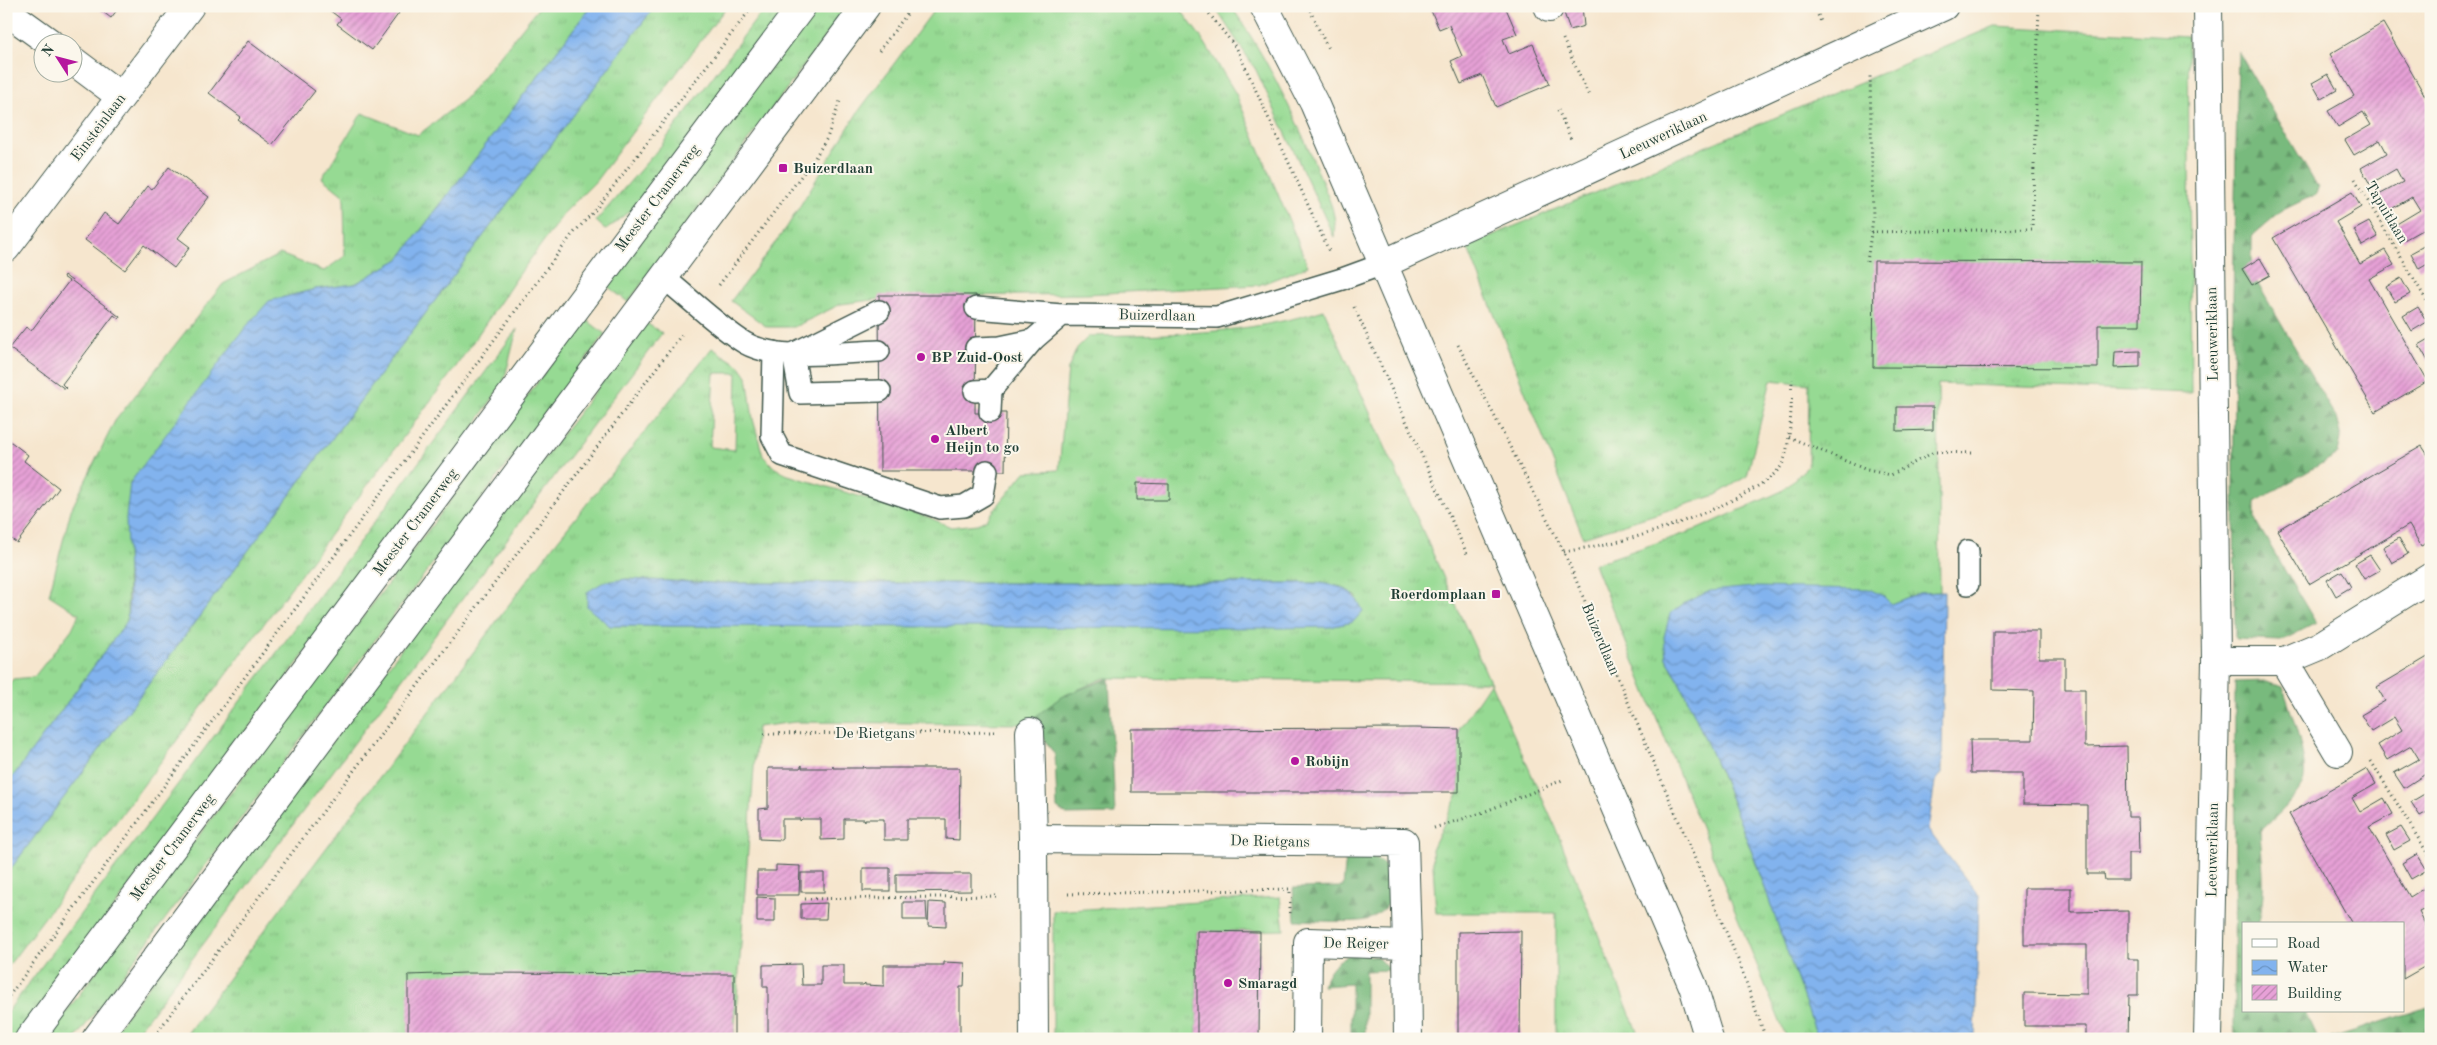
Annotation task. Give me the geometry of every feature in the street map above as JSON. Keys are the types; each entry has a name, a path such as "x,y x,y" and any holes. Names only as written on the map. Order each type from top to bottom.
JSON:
{"street":[{"name":"Einsteinlaan","path":"6,248 190,6"},
{"name":"Meester Cramerweg","path":"29,1039 802,6"},
{"path":"96,1039 866,6"},
{"path":"1264,6 1314,103 1686,968 1709,1039"},
{"name":"Leeuweriklaan","path":"1383,264 1944,6"},
{"name":"Leeuweriklaan","path":"2208,6 2216,661 2208,1039"},
{"path":"6,11 35,32"},
{"path":"82,68 120,96"},
{"path":"2216,661 2284,661 2320,646 2431,577"},
{"path":"2284,661 2338,752"},
{"path":"1030,732 1033,839 1034,1039"},
{"name":"De Rietgans","path":"1033,839 1404,842"},
{"path":"1404,842 1407,945"},
{"name":"De Reiger","path":"1307,1039 1308,942 1407,945 1408,1039"}],"lane":[{"name":"Buizerdlaan","path":"976,308 1062,315 1217,316 1342,279 1383,264"},
{"path":"664,278 746,343 784,353 879,351"},
{"path":"784,353 879,311"},
{"path":"990,412 983,390 1033,340 1062,315"},
{"path":"976,348 1000,347 1033,340"},
{"path":"784,353 800,393 880,391"},
{"path":"784,353 772,436 782,455 940,508 964,506 983,495 987,471"},
{"path":"1968,551 1968,584"}],"path":[{"path":"6,1000 571,236 596,210 753,6"},
{"path":"877,53 913,6"},
{"path":"1203,6 1237,50 1469,557"},
{"path":"1871,232 2032,229 2039,6"},
{"path":"1549,7 1589,96"},
{"path":"1867,262 1873,218 1870,41"},
{"path":"152,1039 814,159 827,138 841,100"},
{"name":"Tapuitlaan","path":"2355,179 2431,308"},
{"name":"Buizerdlaan","path":"1456,340 1564,552 1739,962 1766,1039"},
{"path":"1564,552 1639,536 1725,504 1758,486 1780,468 1789,437 1792,379"},
{"path":"1789,437 1867,470 1891,475 1934,452 1972,453"},
{"name":"De Rietgans","path":"764,734 1030,732"},
{"path":"2338,752 2357,739 2431,860"},
{"path":"1561,770 1569,788"},
{"path":"1404,842 1439,826 1481,813 1565,779"},
{"path":"805,899 1290,889 1290,919"}],"green space":[{"path":"540,6 591,6 399,259 355,284 316,289 269,301 128,564 127,621 6,786 6,689 13,679 34,677 72,629 79,614 49,595 71,510 115,421 223,284 280,254 324,271 345,256 344,196 322,178 362,113 418,135 465,99"},
{"path":"655,6 727,6 595,182 565,212 518,276 455,368 6,969 6,875"},
{"path":"766,6 790,6 643,200 606,230 596,221 660,147"},
{"path":"817,6 848,6 628,302 607,286"},
{"path":"937,6 1178,6 1203,40 1236,94 1308,266 1259,285 1087,294 896,297 841,304 794,327 767,327 731,301 787,227 858,112"},
{"path":"1214,6 1231,6 1275,78 1300,129 1332,207 1335,221 1334,237 1256,70"},
{"path":"1995,26 2188,37 2191,393 1938,384 1940,592 1919,593 1891,604 1883,596 1666,658 1693,710 1738,816 1818,1039 1787,1039 1594,564 1698,529 1782,491 1808,466 1809,384 1771,380 1747,476 1716,495 1583,537 1467,246"},
{"path":"2238,51 2318,188 2316,194 2281,211 2252,236 2252,261 2255,279 2336,418 2341,438 2338,454 2255,502 2255,520 2316,623 2281,641 2235,639 2233,297"},
{"path":"1324,310 1490,682 1104,678 1061,697 1026,724 795,722 757,727 734,1039 183,1039 553,546 712,348 740,366 747,376 753,419 763,456 775,468 788,475 928,517 951,527 978,524 987,519 1025,472 1059,470 1068,369 1077,348 1089,336 1208,332 1237,329 1295,318","holes":["714,373 737,373 735,450 710,447","626,579 713,583 1320,583 1342,587 1357,597 1353,622 1329,627 610,626"]},
{"path":"584,318 605,334 75,1039 46,1039 496,440"},
{"path":"646,323 662,333 132,1039 109,1039"},
{"path":"517,329 504,381 465,440 15,1039 6,1039 6,1014"},
{"path":"1109,678 1115,814 1067,815 1057,808 1055,755 1031,720 1061,697"},
{"path":"2267,681 2283,687 2294,722 2304,765 2302,785 2293,798 2260,832 2263,878 2261,913 2259,922 2242,922 2242,1012 2304,1012 2317,1039 2234,1039 2235,682"},
{"path":"1491,683 1555,827 1640,1039 1556,1039 1556,913 1436,913 1432,849 1459,792 1459,729"},
{"path":"1346,857 1372,858 1385,865 1391,873 1394,882 1390,899 1385,907 1378,914 1363,920 1345,922 1295,920 1293,888 1343,887"},
{"path":"1280,897 1284,930 1197,932 1197,1039 1053,1039 1053,911"},
{"path":"1354,953 1377,957 1389,970 1365,971 1365,1039 1351,1039 1351,984 1323,986 1334,965"},
{"path":"2431,1006 2431,1039 2329,1039"}],"water":[{"path":"591,6 655,6 6,875 6,786 127,621 129,598 126,518 130,483 245,328 269,301 316,289 355,284 399,259"},
{"path":"626,579 713,583 1320,583 1335,586 1351,593 1363,611 1353,622 1330,627 1280,628 610,626 587,607 587,592 604,582"},
{"path":"1753,587 1869,589 1883,596 1891,604 1919,593 1944,592 1942,773 1935,782 1928,830 1979,896 1975,1039 1818,1039 1755,860 1723,779 1678,678 1666,658 1664,637 1670,614 1683,604 1710,591"}],"building":[{"path":"95,6 120,6 111,18"},
{"path":"324,6 391,6 399,13 372,50 337,24 341,19"},
{"path":"1429,6 1505,6 1517,34 1503,39 1509,54 1533,44 1550,84 1496,107 1482,75 1461,84 1451,61 1462,56 1449,25 1439,29"},
{"path":"1566,6 1582,6 1584,26 1570,30 1563,10 1567,8"},
{"path":"2383,23 2431,106 2431,229 2429,226 2404,240 2395,225 2420,210 2412,197 2386,212 2377,196 2403,182 2396,169 2370,184 2361,168 2387,153 2380,140 2354,155 2345,140 2371,125 2363,112 2338,127 2328,111 2354,96 2330,54"},
{"path":"248,41 315,91 272,145 238,120 241,117 209,93"},
{"path":"2328,74 2337,90 2321,99 2312,83"},
{"path":"169,167 209,197 178,238 190,247 174,268 144,245 125,270 85,240 104,213 119,224 148,186 152,189"},
{"path":"2352,192 2361,207 2336,222 2360,264 2385,250 2394,265 2369,279 2428,381 2375,412 2273,238"},
{"path":"2369,222 2378,237 2362,246 2354,230"},
{"path":"2431,242 2431,262 2419,269 2411,253"},
{"path":"2260,258 2270,275 2252,285 2242,269"},
{"path":"1874,261 2141,262 2140,325 2098,325 2098,368 1873,367"},
{"path":"64,275 120,317 119,319 114,315 62,384 65,389 9,348 26,327 31,331 69,281 63,277"},
{"path":"2401,278 2410,294 2395,302 2386,287"},
{"path":"879,295 976,295 975,413 1006,413 1005,471 880,471"},
{"path":"2418,307 2427,322 2412,331 2403,316"},
{"path":"2431,338 2431,359 2428,361 2419,345"},
{"path":"2140,351 2140,367 2114,368 2115,352"},
{"path":"1897,407 1933,407 1933,430 1897,431"},
{"path":"6,438 28,455 24,461 59,488 17,543 6,535"},
{"path":"2422,446 2431,460 2431,513 2425,516 2431,527 2431,541 2421,546 2409,525 2309,584 2277,530"},
{"path":"1137,483 1169,484 1169,500 1137,500"},
{"path":"2399,538 2408,554 2392,563 2383,547"},
{"path":"2370,555 2380,570 2364,579 2355,564"},
{"path":"2342,571 2351,587 2336,596 2327,580"},
{"path":"1993,631 2039,631 2039,658 2065,658 2065,689 2085,689 2085,747 2127,746 2128,817 2138,817 2139,853 2128,853 2128,880 2105,880 2104,874 2087,874 2087,805 2023,804 2023,773 1971,773 1970,740 2033,740 2034,691 1993,690"},
{"path":"2431,655 2431,779 2427,773 2404,788 2394,773 2419,759 2411,746 2387,760 2378,745 2402,730 2394,717 2371,731 2361,715 2385,701 2377,687"},
{"name":"Robijn","path":"1131,729 1459,729 1459,792 1131,792"},
{"path":"802,765 802,768 832,768 833,765 833,768 863,768 863,766 865,768 960,768 959,840 946,839 946,819 907,819 907,840 884,840 884,819 865,819 865,821 864,819 844,819 844,839 821,840 821,819 802,819 800,821 800,819 782,819 782,840 759,839 759,809 768,808 768,768 800,768"},
{"path":"2367,769 2376,784 2352,798 2360,812 2384,798 2393,814 2369,827 2410,897 2431,884 2431,906 2419,912 2426,926 2431,923 2431,963 2404,978 2404,922 2351,922 2289,814"},
{"path":"2431,790 2431,810 2420,816 2411,802"},
{"path":"2401,827 2410,841 2394,850 2386,835"},
{"path":"2417,854 2427,870 2411,879 2402,863"},
{"path":"776,865 800,866 799,895 757,895 757,871 776,871"},
{"path":"863,868 890,868 890,891 863,891"},
{"path":"801,873 824,873 824,892 801,892"},
{"path":"896,874 971,874 971,891 896,892"},
{"path":"2024,888 2071,888 2071,912 2128,911 2128,959 2138,959 2138,995 2129,995 2128,1039 2086,1039 2086,1026 2024,1026 2024,993 2087,994 2087,945 2024,945"},
{"path":"757,897 775,898 775,922 757,922"},
{"path":"903,902 926,902 927,920 903,920"},
{"path":"929,902 946,903 946,927 928,926"},
{"path":"827,903 826,919 801,919 801,904"},
{"name":"Smaragd","path":"1197,931 1260,932 1259,1039 1197,1039"},
{"path":"1521,931 1520,1039 1458,1039 1458,932"},
{"path":"944,962 965,963 964,987 960,987 960,1037 926,1039 926,1037 768,1037 768,987 763,987 763,965 801,964 802,985 821,985 821,965 844,965 844,985 863,985 865,983 865,985 884,986 884,965 944,965"},
{"path":"466,973 734,974 734,1037 408,1037 408,975"}],"place":[{"name":"Buizerdlaan","path":"783,168"},
{"name":"BP Zuid-Oost","path":"921,357"},
{"name":"Albert Heijn to go","path":"935,439"},
{"name":"Roerdomplaan","path":"1496,594"},
{"name":"Robijn","path":"1295,761"},
{"name":"Smaragd","path":"1228,983"}]}
